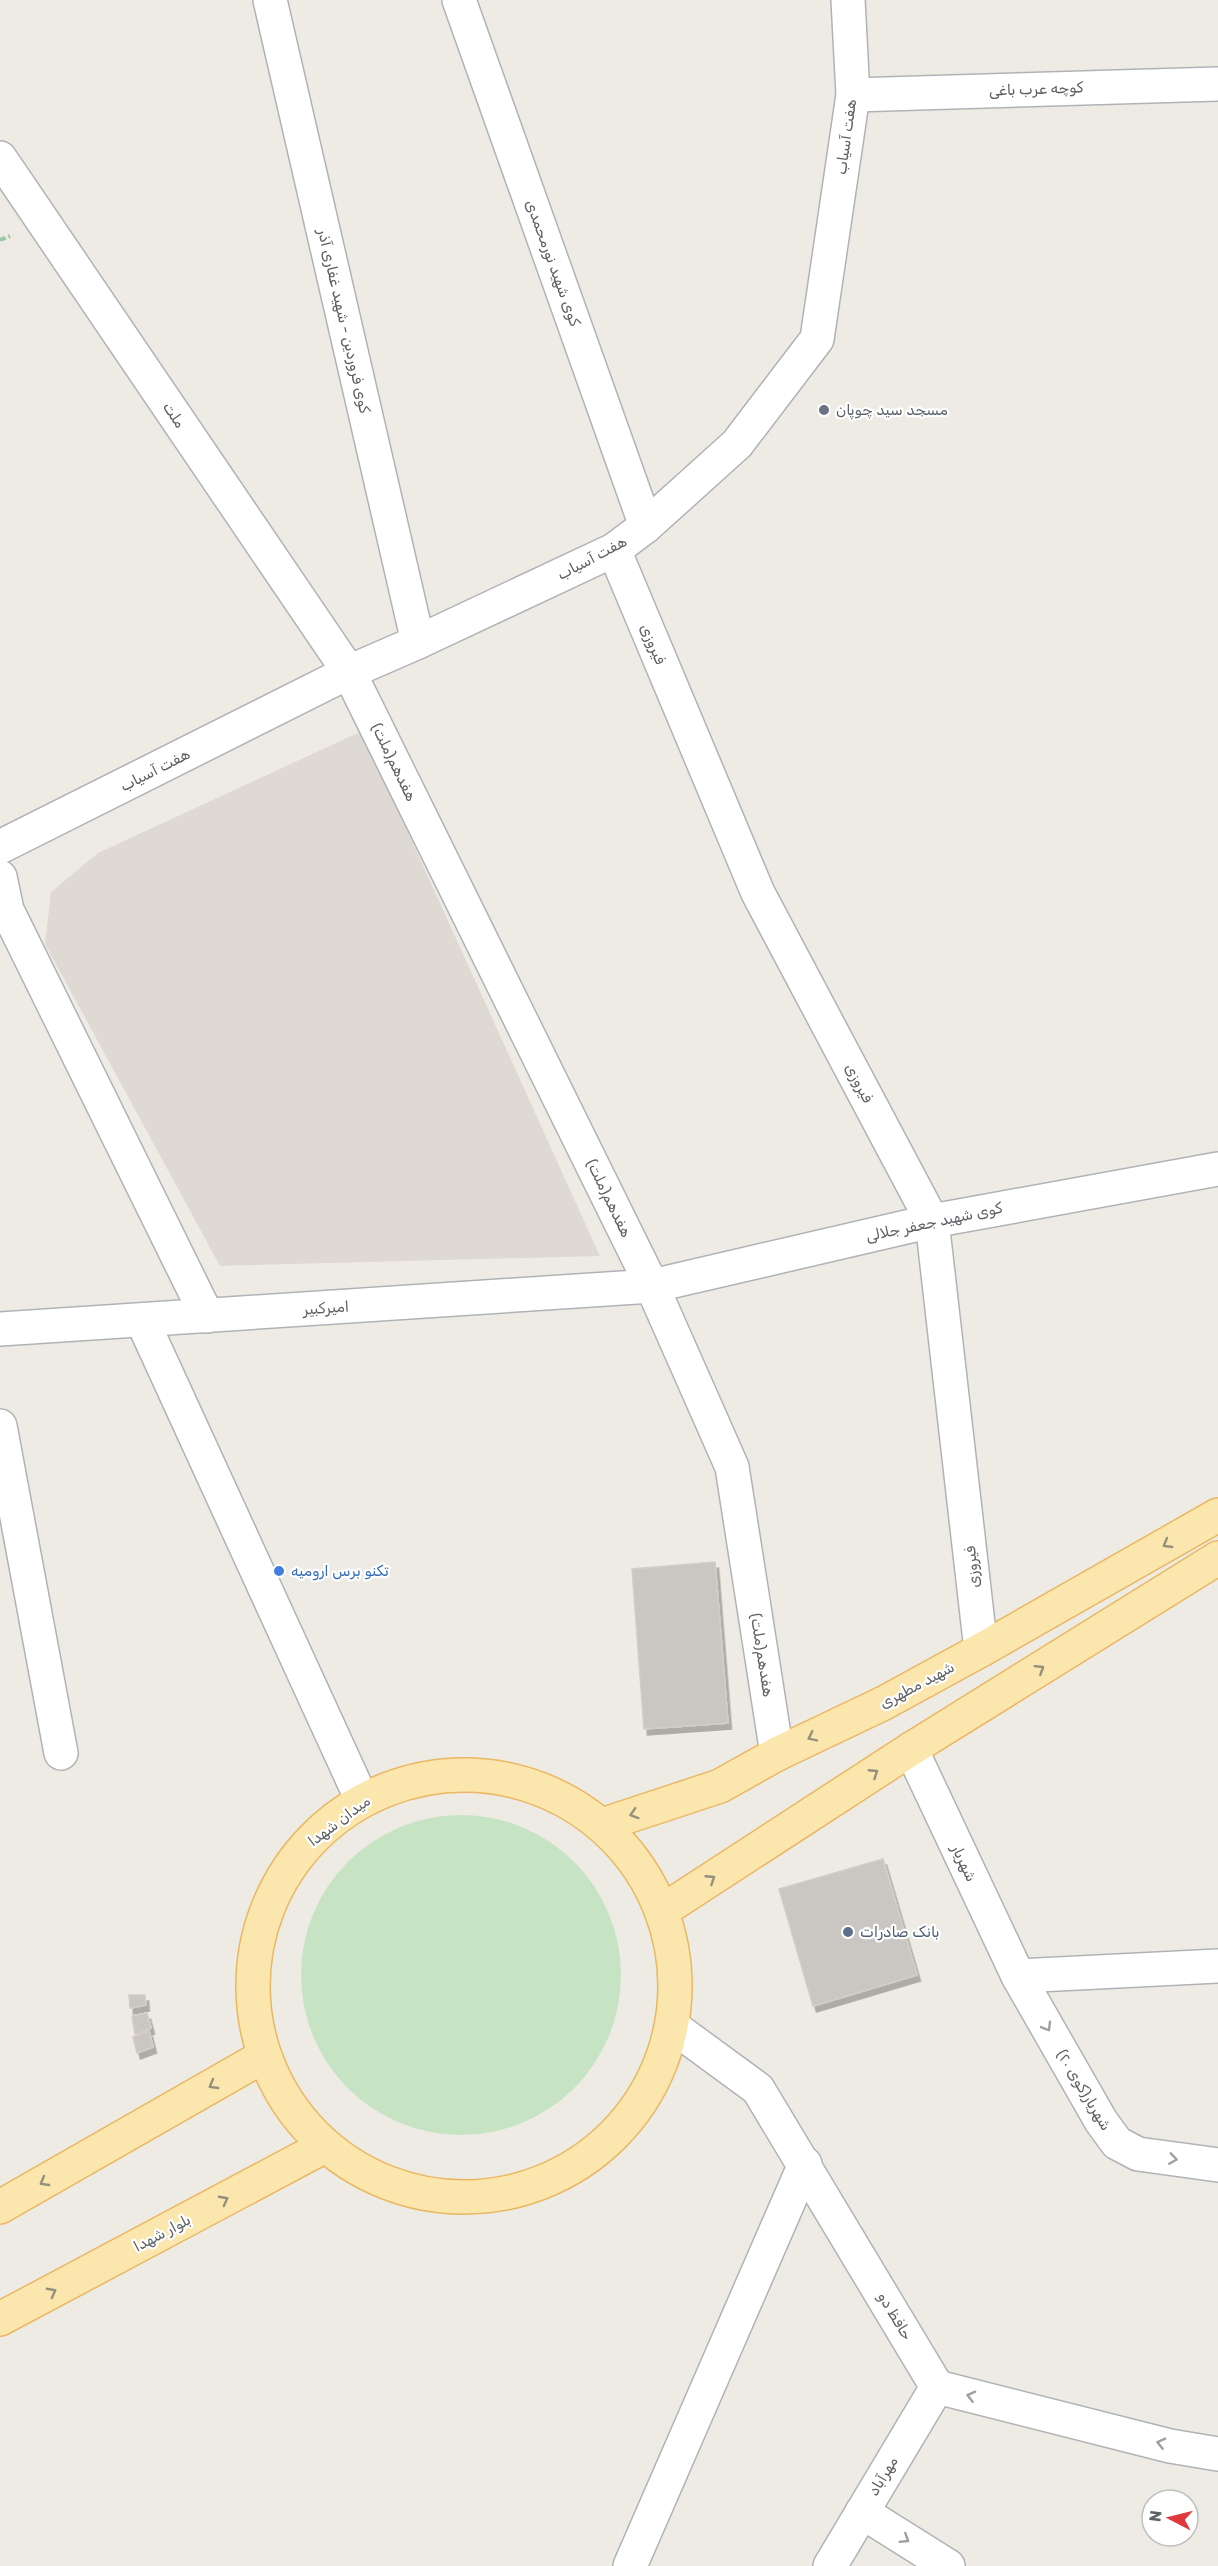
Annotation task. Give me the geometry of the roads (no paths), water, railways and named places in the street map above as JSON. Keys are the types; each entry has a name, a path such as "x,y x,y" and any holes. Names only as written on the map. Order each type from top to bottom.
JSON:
{"main road":[{"name":"شهید مطهری","path":"602,1825 720,1786 777,1754 884,1703 1218,1515"},
{"path":"662,1911 911,1749 1218,1558"},
{"name":"میدان شهدا","path":"448,1774 502,1778 555,1794 602,1825 626,1850 647,1879 662,1911 675,1968 672,2026 654,2079 624,2126 582,2162 532,2187 478,2198 423,2194 370,2177 324,2146 288,2105 264,2056 253,2002 256,1947 273,1894 303,1848 362,1800 393,1786 448,1774"},
{"path":"0,2207 264,2056"},
{"name":"بلوار شهدا","path":"0,2319 324,2146"}],"street":[{"name":"کوی فروردین - شهید غفاری آذر","path":"270,0 418,642"},
{"name":"کوی شهید نورمحمدی","path":"459,0 646,526"},
{"name":"هفت آسیاب","path":"0,847 349,672 614,550 646,526 737,444 817,339 853,95 848,0"},
{"name":"کوچه عرب باغی","path":"853,95 1218,84"},
{"name":"ملت","path":"0,158 349,672"},
{"name":"فیروزی","path":"614,550 758,893 933,1221 981,1650"},
{"name":"هفدهم(ملت)","path":"349,672 652,1286 732,1467 777,1754"},
{"path":"0,877 7,910 207,1316"},
{"name":"کوی شهید جعفر جلالی","path":"652,1286 933,1221 1218,1169"},
{"name":"امیرکبیر","path":"0,1329 652,1286"},
{"path":"142,1320 362,1800"},
{"path":"0,1426 61,1753"},
{"name":"شهریار","path":"911,1749 1017,1976"},
{"path":"1017,1976 1218,1966"},
{"name":"شهریار(کوی ۲۰)","path":"1017,1976 1101,2121 1117,2143 1138,2154 1218,2165"},
{"name":"حافظ دو","path":"672,2026 758,2089 937,2387"},
{"path":"630,2566 805,2164"},
{"path":"937,2387 1170,2446 1218,2454"},
{"name":"مهرآباد","path":"830,2566 937,2387"},
{"path":"862,2512 948,2566"}],"place":[{"name":"مسجد سید چوپان","path":"824,410"},
{"name":"تکنو برس ارومیه","path":"279,1571"},
{"name":"بانک صادرات","path":"848,1932"}]}
